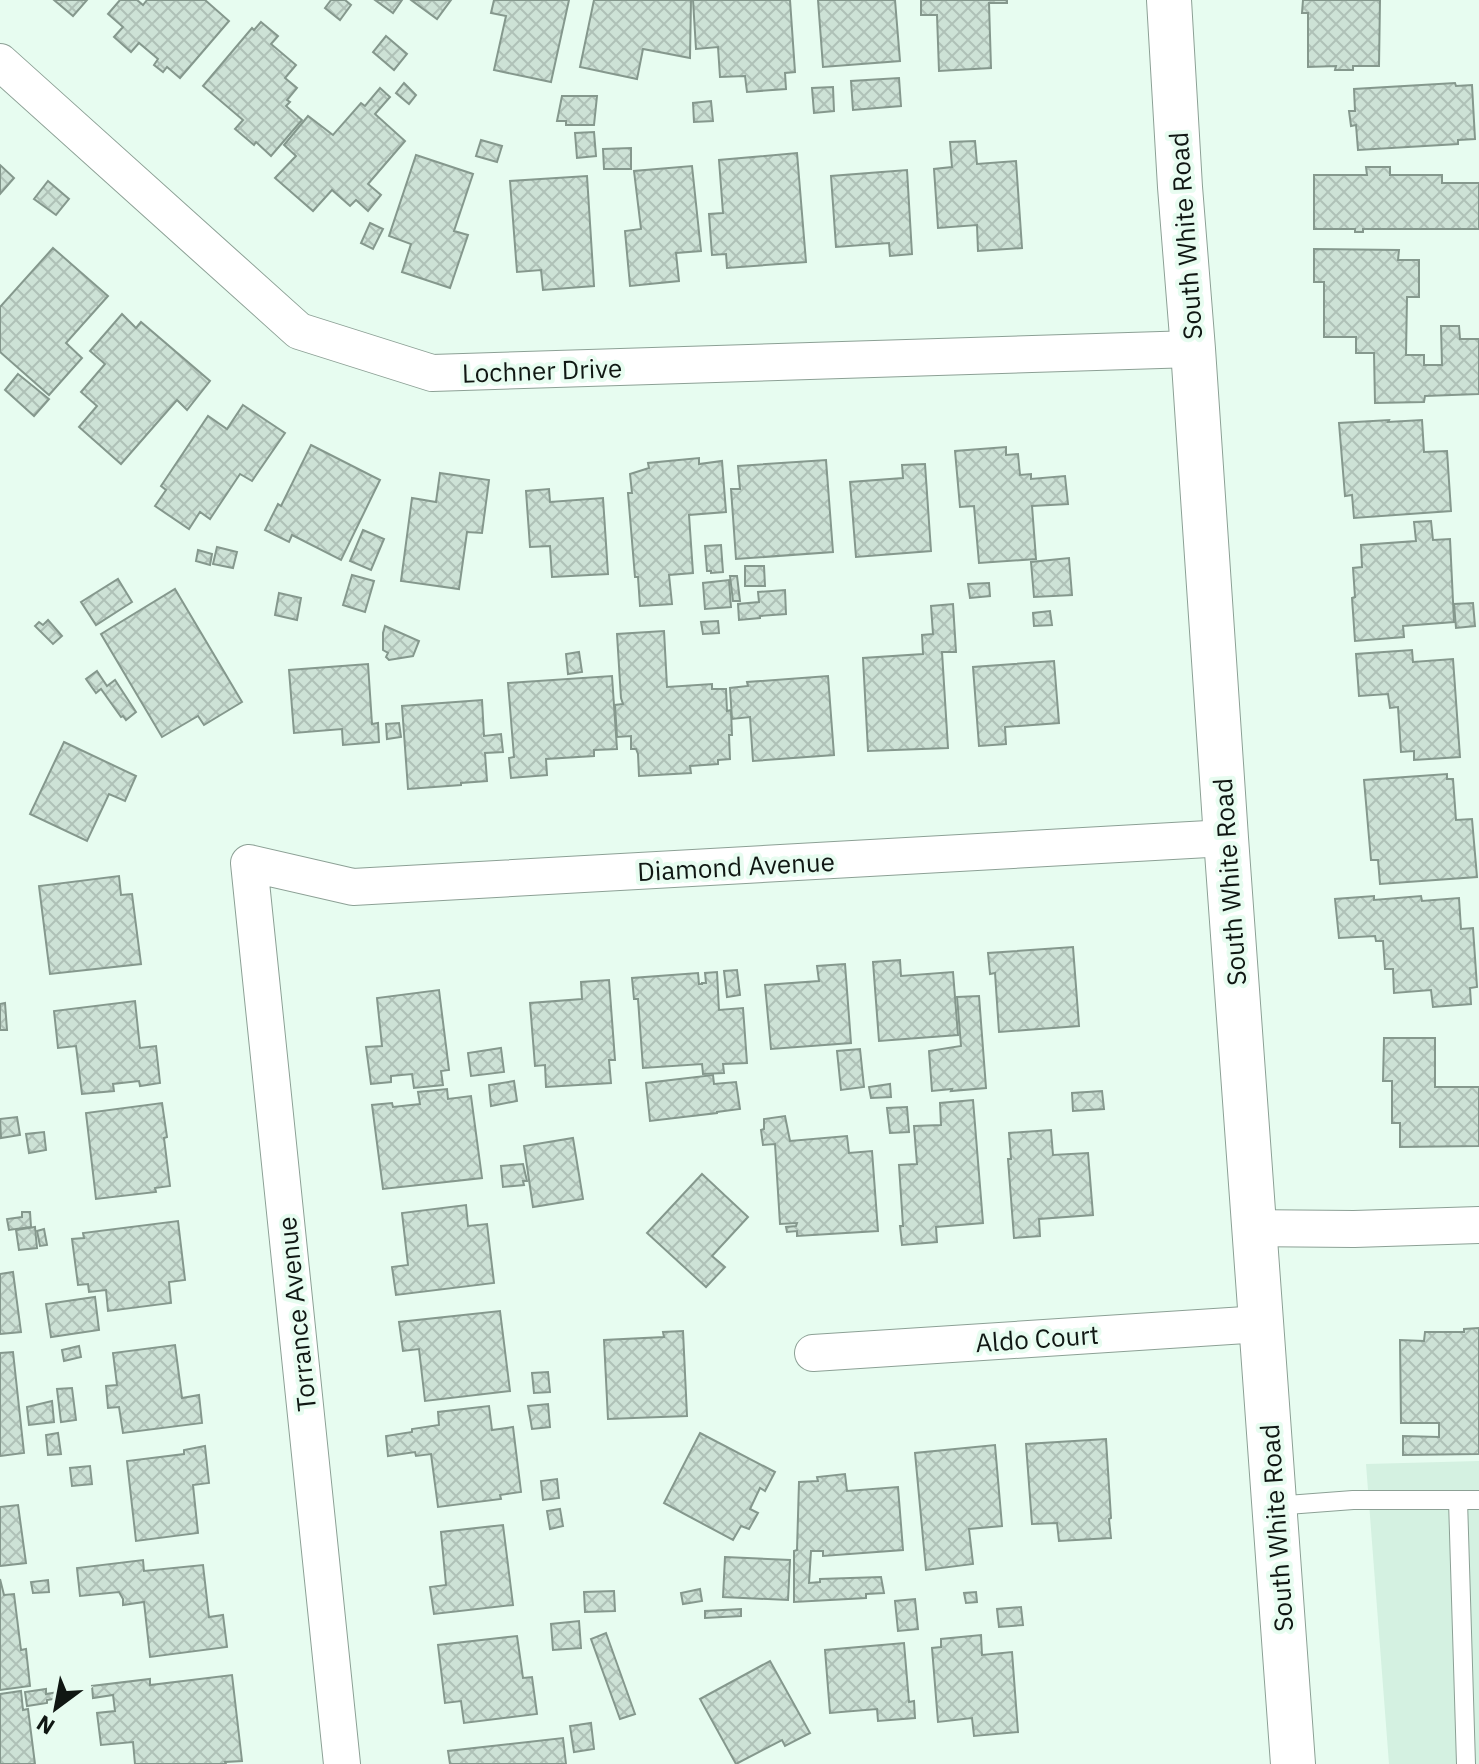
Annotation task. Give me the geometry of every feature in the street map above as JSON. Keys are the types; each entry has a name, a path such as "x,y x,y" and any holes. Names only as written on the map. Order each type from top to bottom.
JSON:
{"main road":[{"name":"South White Road","path":"1169,0 1293,1764"}],"street":[{"name":"Lochner Drive","path":"0,62 299,331 432,373 1193,349"},
{"name":"Diamond Avenue","path":"249,863 353,887 1226,838"},
{"name":"Torrance Avenue","path":"249,863 342,1764"},
{"path":"1254,1228 1479,1225"},
{"name":"Aldo Court","path":"813,1353 1261,1324"}],"lane":[{"path":"1274,1506 1353,1500 1479,1500"},
{"path":"1458,1500 1466,1764"}],"shaded area":[{"path":"1479,1461 1479,1764 1389,1764 1366,1464"}],"building":[{"path":"54,0 87,0 73,16"},
{"path":"120,0 137,0 143,5 147,0 205,0 229,21 180,78 167,67 163,72 154,65 158,59 139,43 131,52 114,37 123,27 108,14"},
{"path":"331,0 345,0 351,5 340,20 325,8"},
{"path":"375,0 402,0 393,13"},
{"path":"411,0 451,0 437,19"},
{"path":"494,0 569,0 551,82 494,70 506,16 491,13"},
{"path":"594,0 691,0 690,58 643,49 637,79 580,67"},
{"path":"693,0 790,0 795,72 785,73 786,89 747,92 745,76 720,77 718,47 696,49"},
{"path":"818,0 895,0 900,61 823,67"},
{"path":"921,0 1007,0 1007,3 989,3 991,68 939,71 937,15 921,15"},
{"path":"1303,0 1380,0 1379,66 1353,66 1353,70 1335,70 1336,66 1308,67 1308,13 1302,13"},
{"path":"261,22 278,36 271,44 296,65 285,78 297,88 286,106 302,120 271,156 235,129 243,120 203,86 252,28 254,30"},
{"path":"386,36 407,54 394,70 373,52"},
{"path":"899,78 901,106 853,110 851,81"},
{"path":"404,83 416,95 409,104 396,93"},
{"path":"1455,83 1456,86 1472,85 1475,139 1458,140 1458,144 1358,150 1356,125 1351,126 1349,111 1355,111 1354,89"},
{"path":"833,87 834,111 814,113 812,88"},
{"path":"380,88 390,97 375,114 405,141 368,184 381,195 368,211 356,200 350,206 332,190 313,211 275,178 296,156 284,145 308,116 333,135 361,103 365,106"},
{"path":"562,96 597,96 594,125 566,125 566,121 557,121"},
{"path":"711,101 713,121 694,122 693,103"},
{"path":"594,132 596,156 577,158 575,133"},
{"path":"481,140 502,146 497,162 476,156"},
{"path":"975,141 977,164 1016,161 1022,248 978,251 977,225 938,228 934,169 952,167 950,142"},
{"path":"631,148 631,169 604,169 603,149"},
{"path":"797,153 806,262 727,268 726,254 712,255 709,214 723,213 719,160"},
{"path":"416,155 473,174 454,231 468,235 450,288 402,272 411,244 389,236"},
{"path":"0,165 14,178 0,194"},
{"path":"692,166 701,251 676,253 679,281 630,286 625,231 641,229 634,171"},
{"path":"1366,167 1390,167 1390,175 1442,175 1442,183 1479,183 1479,229 1363,229 1363,232 1355,232 1355,229 1314,229 1314,175 1367,175"},
{"path":"907,170 912,254 890,256 889,243 836,247 831,176"},
{"path":"587,176 594,286 543,290 541,270 517,272 510,181"},
{"path":"48,181 69,199 56,215 34,199"},
{"path":"370,223 383,229 373,249 361,243"},
{"path":"53,248 108,296 66,343 82,358 49,395 0,352 0,307"},
{"path":"1314,249 1399,250 1398,260 1419,260 1419,297 1407,297 1406,355 1424,355 1424,365 1442,365 1441,326 1459,326 1460,339 1479,339 1479,394 1425,396 1424,402 1375,403 1374,353 1356,353 1356,337 1324,337 1324,282 1314,282"},
{"path":"122,314 136,328 141,322 210,381 187,410 177,400 121,464 79,427 97,406 81,392 105,364 90,351"},
{"path":"18,374 49,399 34,416 5,390"},
{"path":"243,405 285,433 252,481 240,474 210,519 200,512 189,529 155,506 166,490 161,486 208,416 227,429"},
{"path":"1422,420 1424,452 1447,451 1451,511 1354,518 1352,495 1345,496 1339,423"},
{"path":"311,445 380,480 341,560 292,535 289,542 265,530 278,504 281,506"},
{"path":"1006,447 1006,455 1018,454 1020,475 1031,474 1031,479 1065,476 1068,504 1032,506 1036,559 979,563 974,506 960,507 955,451"},
{"path":"699,458 699,464 722,461 726,512 689,515 693,573 669,575 672,604 640,606 628,493 632,493 630,474 649,468 648,463"},
{"path":"826,460 833,552 736,559 731,489 740,489 738,466"},
{"path":"925,464 931,551 856,557 850,482 903,478 902,465"},
{"path":"440,473 489,480 482,533 467,532 459,589 401,581 412,498 436,502"},
{"path":"549,489 550,502 603,498 608,574 552,577 550,546 530,547 526,491"},
{"path":"1431,521 1433,540 1450,539 1454,622 1403,626 1404,637 1355,641 1353,568 1362,567 1361,545 1416,541 1414,522"},
{"path":"363,530 384,539 371,570 350,561"},
{"path":"721,545 723,572 711,573 707,571 705,546"},
{"path":"217,547 237,552 233,568 213,564"},
{"path":"198,550 212,554 210,565 196,561"},
{"path":"1069,558 1072,595 1034,597 1031,562"},
{"path":"745,566 764,566 765,586 745,586"},
{"path":"352,575 374,581 365,612 343,605"},
{"path":"730,576 737,576 740,601 733,601"},
{"path":"118,579 132,602 96,625 81,602"},
{"path":"729,580 731,607 705,609 703,583"},
{"path":"989,583 990,596 970,598 968,584"},
{"path":"175,589 242,702 204,725 198,716 162,737 101,634"},
{"path":"785,590 786,614 739,620 738,604 759,602 758,592"},
{"path":"279,593 301,598 297,620 275,615"},
{"path":"1473,603 1475,626 1456,628 1454,604"},
{"path":"953,604 956,652 942,652 948,748 868,751 863,658 923,654 922,635 933,634 931,606"},
{"path":"1050,611 1052,625 1034,626 1033,613"},
{"path":"48,620 62,636 53,644 35,626 39,622 43,625"},
{"path":"718,621 719,633 703,634 701,622"},
{"path":"385,626 419,641 413,656 389,660 386,657 388,653 383,650"},
{"path":"664,631 667,687 712,684 712,689 726,689 727,711 731,710 730,759 718,760 718,764 690,766 691,773 639,776 638,754 636,749 631,749 631,736 617,737 615,705 623,704 617,634"},
{"path":"1412,650 1413,662 1453,659 1460,757 1414,760 1414,751 1401,752 1398,707 1390,708 1388,694 1359,696 1356,654"},
{"path":"579,652 582,672 568,674 566,654"},
{"path":"1054,661 1059,723 1005,727 1006,744 979,746 973,667"},
{"path":"368,664 372,724 378,723 379,742 343,745 342,729 294,733 289,670"},
{"path":"97,671 107,686 115,680 136,712 126,720 101,689 96,693 86,679"},
{"path":"612,676 617,749 594,750 594,756 546,759 547,775 511,778 509,758 514,757 508,683"},
{"path":"828,676 834,755 753,761 750,717 732,719 730,688 748,686 747,682"},
{"path":"482,700 484,736 501,734 503,752 485,753 487,781 408,789 402,706"},
{"path":"399,723 401,737 387,739 386,724"},
{"path":"64,742 136,776 125,801 109,794 87,841 30,814"},
{"path":"1447,774 1447,779 1453,779 1456,820 1472,819 1477,877 1380,884 1378,860 1371,860 1364,780"},
{"path":"119,876 121,895 132,894 141,964 50,974 39,886"},
{"path":"1374,896 1374,900 1421,896 1422,901 1459,898 1461,929 1473,928 1477,987 1470,988 1471,1004 1433,1007 1431,990 1394,993 1393,969 1385,969 1383,941 1376,941 1375,936 1339,938 1335,899"},
{"path":"1073,947 1079,1026 999,1032 995,973 990,974 988,953"},
{"path":"900,960 901,976 953,972 958,1035 879,1041 873,962"},
{"path":"845,964 851,1043 771,1049 765,985 819,981 817,966"},
{"path":"737,970 740,995 727,997 724,971"},
{"path":"717,972 719,1010 743,1008 747,1063 723,1064 724,1073 703,1074 702,1064 643,1068 638,999 634,999 632,978 698,973 699,984 702,984 706,983 705,973"},
{"path":"609,980 615,1060 609,1060 611,1083 546,1087 545,1065 535,1066 530,1003 582,999 581,982"},
{"path":"439,990 449,1070 441,1071 443,1085 414,1088 412,1074 391,1076 391,1082 371,1084 366,1047 382,1046 377,998"},
{"path":"979,996 986,1088 932,1091 929,1051 961,1046 957,997"},
{"path":"135,1001 140,1048 156,1046 160,1083 140,1086 139,1081 113,1084 114,1091 82,1094 76,1046 58,1048 54,1011"},
{"path":"5,1003 7,1030 0,1030 0,1004"},
{"path":"1384,1038 1435,1038 1435,1087 1479,1087 1479,1146 1400,1147 1400,1123 1392,1123 1392,1081 1383,1081"},
{"path":"501,1048 504,1072 471,1076 468,1053"},
{"path":"860,1049 864,1087 841,1090 837,1051"},
{"path":"713,1075 714,1084 736,1082 740,1109 650,1121 646,1083"},
{"path":"514,1081 517,1101 491,1106 489,1085"},
{"path":"890,1084 891,1097 871,1098 869,1087"},
{"path":"447,1089 448,1099 471,1096 482,1178 383,1189 372,1105 392,1103 393,1107 420,1104 418,1092"},
{"path":"1102,1091 1104,1109 1073,1111 1072,1093"},
{"path":"973,1100 983,1223 936,1227 937,1242 902,1245 899,1165 917,1164 914,1126 941,1125 940,1103"},
{"path":"162,1103 170,1186 155,1188 156,1192 96,1199 86,1113"},
{"path":"907,1107 909,1132 890,1133 887,1108"},
{"path":"785,1116 790,1141 847,1136 849,1153 872,1151 878,1231 797,1236 797,1231 787,1232 786,1227 796,1226 797,1223 780,1224 775,1144 763,1145 761,1130 764,1129 764,1119"},
{"path":"17,1117 20,1135 1,1138 0,1119"},
{"path":"1051,1130 1053,1155 1088,1153 1093,1215 1039,1219 1040,1236 1014,1238 1009,1133"},
{"path":"44,1132 46,1150 29,1153 26,1134"},
{"path":"573,1138 583,1199 533,1207 524,1146"},
{"path":"523,1164 527,1181 523,1181 524,1185 503,1187 501,1166"},
{"path":"702,1174 748,1217 712,1256 725,1267 706,1287 647,1233"},
{"path":"466,1205 468,1226 487,1224 494,1283 396,1295 392,1267 408,1265 402,1213"},
{"path":"22,1212 30,1212 31,1227 9,1230 7,1219 22,1217"},
{"path":"178,1221 185,1280 169,1282 171,1303 108,1311 106,1290 89,1292 88,1284 78,1285 72,1239 84,1238 83,1233"},
{"path":"35,1227 37,1248 19,1250 16,1230"},
{"path":"44,1229 47,1245 40,1246 37,1231"},
{"path":"13,1272 21,1332 0,1334 0,1274"},
{"path":"95,1297 99,1330 51,1337 46,1304"},
{"path":"500,1311 510,1391 425,1401 419,1349 403,1351 399,1322"},
{"path":"1479,1328 1479,1454 1403,1455 1403,1436 1439,1437 1439,1423 1401,1423 1400,1340 1424,1341 1425,1332 1464,1332 1464,1329"},
{"path":"683,1331 687,1416 608,1419 604,1340 664,1337 663,1332"},
{"path":"175,1345 182,1398 199,1395 202,1423 123,1433 119,1407 108,1408 106,1386 117,1385 113,1353"},
{"path":"79,1346 81,1357 64,1361 62,1350"},
{"path":"13,1352 24,1453 0,1456 0,1353"},
{"path":"548,1372 550,1392 534,1393 532,1373"},
{"path":"72,1388 76,1420 61,1422 57,1389"},
{"path":"52,1401 54,1422 29,1425 27,1407"},
{"path":"548,1404 550,1427 532,1429 528,1406"},
{"path":"489,1406 492,1430 513,1427 521,1492 500,1495 501,1499 438,1507 431,1454 416,1456 415,1452 388,1456 386,1436 439,1425 438,1412"},
{"path":"58,1433 61,1454 48,1455 46,1435"},
{"path":"700,1433 775,1472 765,1491 760,1488 750,1509 758,1513 749,1529 741,1526 733,1540 664,1503"},
{"path":"1106,1439 1111,1538 1059,1541 1057,1523 1032,1524 1026,1444"},
{"path":"995,1445 1002,1526 969,1529 973,1564 926,1570 915,1453"},
{"path":"205,1446 209,1483 193,1485 198,1533 136,1541 127,1461 184,1454 184,1450"},
{"path":"90,1466 92,1484 72,1486 70,1468"},
{"path":"845,1474 847,1491 898,1487 903,1550 823,1556 823,1551 811,1551 809,1583 820,1582 820,1579 881,1577 884,1593 866,1594 866,1598 794,1602 799,1482"},
{"path":"557,1479 559,1498 543,1500 541,1481"},
{"path":"18,1505 26,1563 0,1566 0,1507"},
{"path":"560,1509 563,1526 550,1529 547,1511"},
{"path":"503,1525 513,1605 434,1614 430,1587 446,1585 441,1532"},
{"path":"725,1557 790,1560 788,1600 723,1597"},
{"path":"143,1560 144,1571 203,1565 209,1617 223,1615 227,1647 150,1657 144,1602 123,1605 119,1592 80,1596 77,1568"},
{"path":"0,1579 4,1595 14,1594 21,1650 26,1649 30,1686 0,1690"},
{"path":"48,1580 49,1592 33,1593 31,1582"},
{"path":"700,1589 702,1601 683,1604 681,1593"},
{"path":"614,1591 615,1611 585,1612 584,1592"},
{"path":"976,1592 977,1602 966,1603 964,1593"},
{"path":"915,1599 918,1629 898,1631 895,1601"},
{"path":"1021,1607 1023,1625 999,1627 997,1609"},
{"path":"741,1609 741,1616 705,1618 705,1611"},
{"path":"579,1621 581,1648 553,1650 551,1624"},
{"path":"606,1633 635,1714 620,1719 591,1639"},
{"path":"981,1635 982,1655 1012,1652 1018,1732 974,1736 972,1718 938,1722 932,1648 941,1647 941,1639"},
{"path":"517,1636 523,1678 532,1677 537,1714 464,1723 461,1701 445,1703 438,1645"},
{"path":"904,1643 909,1702 914,1701 915,1718 878,1721 877,1709 830,1713 825,1650"},
{"path":"770,1661 810,1733 785,1746 782,1740 736,1764 700,1699"},
{"path":"232,1675 242,1761 226,1764 135,1764 133,1742 101,1745 97,1713 115,1711 113,1695 93,1698 92,1686 150,1679 150,1685"},
{"path":"46,1689 46,1694 59,1692 60,1698 27,1706 25,1692"},
{"path":"21,1691 23,1710 28,1709 35,1764 0,1764 0,1694"},
{"path":"591,1723 594,1749 574,1752 570,1726"},
{"path":"563,1738 566,1764 450,1764 448,1751"}]}
